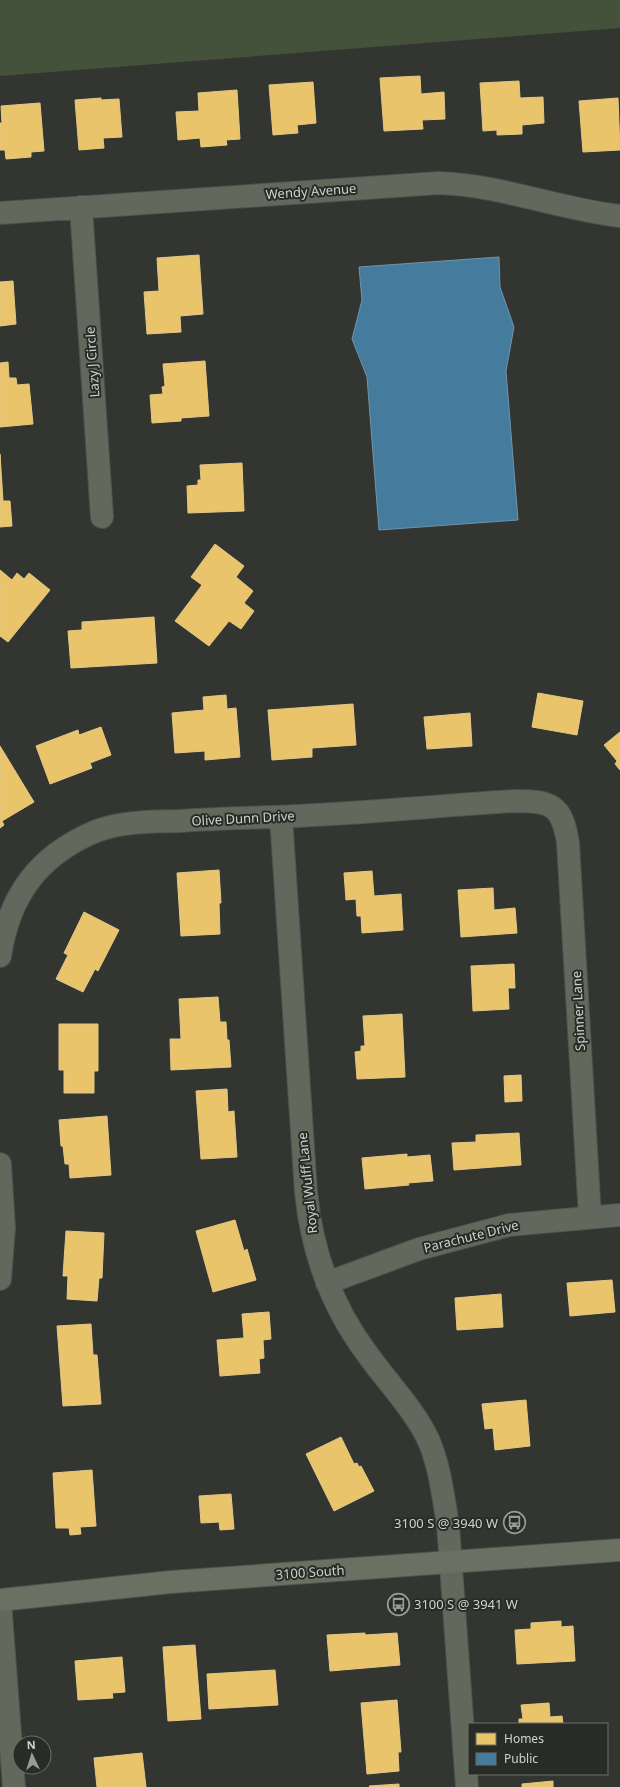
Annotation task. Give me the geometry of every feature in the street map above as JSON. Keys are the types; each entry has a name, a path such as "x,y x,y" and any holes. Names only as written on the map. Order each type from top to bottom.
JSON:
{"main road":[{"name":"3100 South","path":"0,1600 171,1582 620,1550"}],"street":[{"name":"Wendy Avenue","path":"0,213 439,183 478,187 569,208 620,216"},
{"name":"Lazy J Circle","path":"81,207 102,517"},
{"name":"Olive Dunn Drive","path":"1,942 14,906 25,885 39,867 56,853 95,832 120,825 143,822 281,817 515,801 543,803 555,808"},
{"name":"Spinner Lane","path":"555,808 562,818 568,843 590,1217"},
{"name":"Royal Wulff Lane","path":"281,817 306,1192 312,1239 327,1283 345,1320 356,1339 410,1410 428,1441 439,1474 452,1562 467,1787"},
{"path":"0,1164 2,1229 0,1279"},
{"name":"Parachute Drive","path":"327,1283 419,1249 509,1225 620,1215"},
{"path":"0,1600 14,1787"}],"green space":[{"path":"0,0 620,0 620,28 0,76"}],"building: Homes":[{"path":"420,76 421,94 444,92 445,119 422,120 423,129 384,131 380,78"},
{"path":"519,81 520,98 543,97 544,123 522,125 522,134 497,135 497,130 483,131 480,83"},
{"path":"313,82 316,123 297,125 298,133 273,135 269,85"},
{"path":"237,90 240,139 226,140 227,145 201,147 200,138 178,140 176,112 199,111 198,93"},
{"path":"101,98 101,100 119,99 122,137 103,138 104,148 79,150 75,100"},
{"path":"618,98 620,150 583,152 579,101"},
{"path":"40,103 44,151 31,152 31,157 6,159 5,150 0,150 0,123 2,123 1,106"},
{"path":"199,255 203,314 180,316 181,332 147,334 144,292 159,291 157,258"},
{"path":"13,281 16,324 0,326 0,282"},
{"path":"205,361 209,416 181,418 181,421 152,423 150,395 163,394 162,387 165,386 163,364"},
{"path":"8,362 9,378 16,378 17,385 29,384 33,424 0,427 0,363"},
{"path":"0,454 3,501 10,501 12,526 0,527"},
{"path":"242,463 244,511 188,513 187,486 198,485 198,480 201,480 200,465"},
{"path":"215,544 244,566 236,577 253,591 244,603 254,611 241,629 229,621 209,646 175,621 202,585 191,577"},
{"path":"0,570 12,580 17,573 24,579 29,573 50,590 8,642 0,636"},
{"path":"154,617 157,663 71,668 68,631 82,630 82,622"},
{"path":"538,693 583,701 577,735 532,727"},
{"path":"226,695 227,709 236,708 240,757 205,760 205,751 175,753 172,713 204,710 203,697"},
{"path":"353,704 356,745 312,748 312,757 272,760 268,710"},
{"path":"470,713 472,746 427,749 424,717"},
{"path":"101,727 111,755 90,763 92,768 50,784 36,746 78,730 79,735"},
{"path":"620,732 620,770 615,764 617,761 604,745"},
{"path":"0,746 34,802 2,821 4,825 0,828"},
{"path":"219,870 221,903 219,903 220,934 181,936 177,873"},
{"path":"372,871 374,896 401,894 403,930 362,933 361,916 357,916 356,899 346,900 344,873"},
{"path":"493,888 494,910 515,908 517,933 461,937 458,890"},
{"path":"84,912 119,930 98,971 95,969 83,992 56,979 68,955 64,953"},
{"path":"514,964 515,988 508,988 509,1009 473,1011 471,966"},
{"path":"218,997 220,1022 226,1022 231,1067 171,1070 170,1039 181,1039 179,999"},
{"path":"402,1014 405,1077 357,1079 355,1052 361,1051 361,1046 365,1046 363,1016"},
{"path":"59,1024 98,1024 98,1071 94,1071 94,1093 64,1093 64,1070 59,1070"},
{"path":"521,1075 522,1101 505,1102 504,1076"},
{"path":"227,1089 228,1112 234,1111 237,1157 201,1159 196,1091"},
{"path":"107,1116 111,1175 70,1178 69,1164 65,1164 63,1146 61,1146 59,1120"},
{"path":"519,1133 521,1165 454,1170 452,1143 476,1142 476,1135"},
{"path":"407,1154 407,1157 430,1155 433,1181 365,1189 362,1158"},
{"path":"235,1220 244,1251 247,1249 256,1280 213,1292 196,1231"},
{"path":"66,1231 104,1233 102,1278 99,1278 97,1301 67,1299 68,1276 63,1276"},
{"path":"612,1280 615,1312 570,1316 567,1283"},
{"path":"501,1294 503,1327 457,1330 455,1298"},
{"path":"269,1312 271,1339 263,1340 264,1358 259,1359 260,1373 220,1376 217,1340 244,1338 242,1314"},
{"path":"91,1324 93,1355 97,1355 101,1404 63,1406 57,1326"},
{"path":"526,1400 530,1446 495,1450 493,1428 485,1429 482,1404"},
{"path":"341,1437 354,1464 357,1463 359,1467 361,1466 374,1491 334,1511 306,1454"},
{"path":"92,1470 96,1526 80,1527 81,1534 70,1535 69,1528 56,1528 53,1473"},
{"path":"231,1494 234,1529 220,1530 219,1522 201,1523 199,1496"},
{"path":"561,1621 561,1627 573,1626 575,1661 517,1664 515,1630 531,1629 531,1623"},
{"path":"365,1633 365,1635 397,1633 400,1665 330,1671 327,1635"},
{"path":"195,1645 201,1719 168,1721 163,1647"},
{"path":"122,1657 125,1692 112,1693 113,1698 78,1700 75,1661"},
{"path":"275,1670 278,1705 209,1709 207,1674"},
{"path":"397,1700 401,1752 398,1752 399,1771 367,1774 361,1703"},
{"path":"549,1703 550,1717 562,1716 563,1723 519,1723 519,1719 523,1719 521,1705"},
{"path":"142,1753 146,1787 97,1787 94,1758"},
{"path":"553,1781 553,1787 522,1787 522,1784"},
{"path":"399,1784 399,1787 369,1786"}],"building: Public":[{"path":"499,257 500,287 514,327 506,371 518,520 379,530 367,377 352,339 362,300 359,267"}],"place":[{"name":"3100 S @ 3940 W","path":"514,1523"},
{"name":"3100 S @ 3941 W","path":"399,1604"}]}
